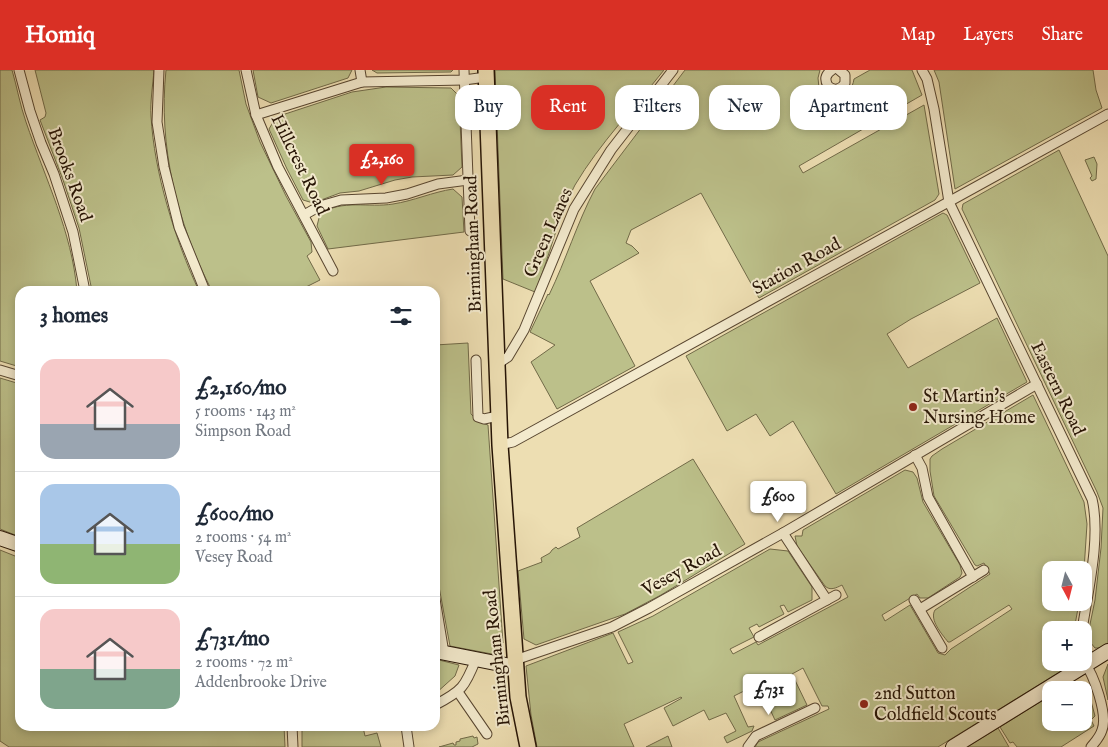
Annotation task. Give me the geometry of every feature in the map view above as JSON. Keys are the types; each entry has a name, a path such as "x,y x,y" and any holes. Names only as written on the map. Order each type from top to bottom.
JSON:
{"main road":[{"name":"Birmingham Road","path":"486,74 498,416 518,697 528,747"}],"street":[{"name":"Brooks Road","path":"19,70 30,112 54,174 73,232 84,286"},
{"path":"159,70 157,122 164,167 179,227 203,286"},
{"name":"Hillcrest Road","path":"246,70 256,116 278,166 333,271"},
{"path":"360,70 362,82"},
{"name":"Birmingham Road","path":"464,70 470,231"},
{"name":"Green Lanes","path":"496,361 502,361 508,357 524,330 574,209 611,150 673,70"},
{"path":"832,70 828,72 825,79 830,88 834,90 843,86 846,79 845,72"},
{"name":"Eastern Road","path":"922,70 927,79 934,109 949,202 1092,499 1095,523 1092,569 1083,621"},
{"path":"256,116 362,82 464,80 486,74"},
{"name":"Station Road","path":"500,445 513,442 1108,114"},
{"path":"304,216 320,206 341,200 386,198 407,194 438,184 468,180"},
{"path":"476,360 478,416 484,420 498,416"},
{"path":"0,370 15,374"},
{"name":"Vesey Road","path":"515,663 521,658 612,626 649,608 783,533 1037,384"},
{"path":"915,455 922,468 928,497 973,577"},
{"path":"759,637 832,597 783,533"},
{"path":"0,538 15,543"},
{"path":"920,609 984,570"},
{"path":"914,600 942,648"},
{"path":"1092,659 1108,651"},
{"path":"440,652 476,659 515,663"},
{"path":"440,702 458,692 469,675 476,659"},
{"path":"953,747 1072,671"},
{"path":"1091,671 1104,715 1102,730 1091,747"},
{"path":"458,692 487,734"},
{"path":"748,747 756,736 815,708"},
{"path":"292,731 293,747"},
{"path":"407,731 409,747"}],"green space":[{"path":"0,70 12,70 26,122 64,226 76,286 15,286 15,366 0,361"},
{"path":"35,70 154,70 151,111 156,160 174,228 197,286 91,286 79,228 40,120 45,117 46,113"},
{"path":"166,70 239,70 246,104 260,142 311,242 312,252 307,256 320,280 308,286 210,286 189,238 173,184 165,127"},
{"path":"253,70 352,70 348,78 271,103 258,97"},
{"path":"372,70 453,70 451,72 377,73"},
{"path":"495,70 664,70 652,85 615,85 615,129 575,185 563,211 535,292 503,279 497,130 521,130 521,85 496,85"},
{"path":"685,70 820,70 819,85 790,85 790,130 861,130 799,166 803,173 880,130 907,130 907,115 924,105 939,194 935,200 759,298 701,193 631,230 626,243 639,253 590,281 635,366 557,409 531,362 555,345 530,332 555,282 595,189 640,130 699,130 699,85 674,85"},
{"path":"870,70 912,70 922,95 907,104 907,85 852,85 854,79"},
{"path":"934,70 1093,70 1096,90 1102,108 955,189 939,82"},
{"path":"386,87 451,88 455,92 455,130 460,130 462,167 453,175 412,177 359,191 340,193 313,203 303,200 269,129 276,117 352,92"},
{"path":"1059,150 1108,256 1108,644 1102,648 1095,648 1092,644 1091,621 1101,548 1103,508 962,209 963,204"},
{"path":"1094,157 1097,164 1096,179 1092,181 1090,178 1092,176 1085,160"},
{"path":"453,189 462,197 464,232 328,249 317,226 320,214 328,209 346,205 393,204"},
{"path":"943,213 947,215 980,283 911,319 887,334 908,368 997,318 1027,382 836,494 793,421 770,436 756,414 727,431 686,356"},
{"path":"468,343 471,414 479,422 488,425 503,643 492,654 450,646 440,592 440,345"},
{"path":"0,378 15,382 15,535 0,529"},
{"path":"1033,395 1084,502 1087,524 1085,561 1042,561 1042,611 1078,611 1076,621 1042,621 1042,671 1061,671 938,747 755,747 758,742 829,709 828,706 822,706 803,668 792,674 807,705 775,720 758,684 734,696 748,727 754,726 752,731 727,743 724,737 736,731 726,713 709,720 704,710 673,726 664,708 681,697 624,724 634,747 537,747 531,715 526,666 613,633 628,664 633,662 618,632 653,616 770,549 788,551 812,587 812,600 788,612 784,605 780,606 784,614 759,627 757,624 749,628 754,637 730,649 733,654 756,642 758,645 848,597 842,585 831,589 825,586 797,546 795,536 802,536 803,530 905,470 913,472 917,478 923,502 960,565 962,573 960,577 928,598 920,598 917,594 882,615 885,621 910,605 938,653 945,655 951,649 1012,609 1009,605 950,642 948,642 937,627 934,618 935,610 990,574 984,563 975,565 934,496 930,459 942,449"},
{"path":"693,459 745,544 661,595 625,614 536,645 524,639 518,571 542,562 541,558 556,547 558,549 580,537 577,528"},
{"path":"0,550 15,556 15,731 284,731 285,747 9,747 0,741"},
{"path":"440,660 459,665 455,676 440,690"},
{"path":"1108,664 1108,700 1103,677"},
{"path":"1042,701 1042,731 1086,731 1061,747 1017,747 1013,742 1010,743 1000,727"},
{"path":"1092,705 1095,716 1092,719"},
{"path":"998,728 1009,747 967,747"},
{"path":"302,731 364,731 365,736 377,733 381,747 302,747"},
{"path":"473,736 474,738 477,737 478,744 472,747 439,747 453,743 456,745 456,742 460,741 460,739"},
{"path":"668,736 672,747 646,747"}],"place":[{"name":"St Martin's Nursing Home","path":"913,407"},
{"name":"2nd Sutton Coldfield Scouts","path":"864,704"}]}
